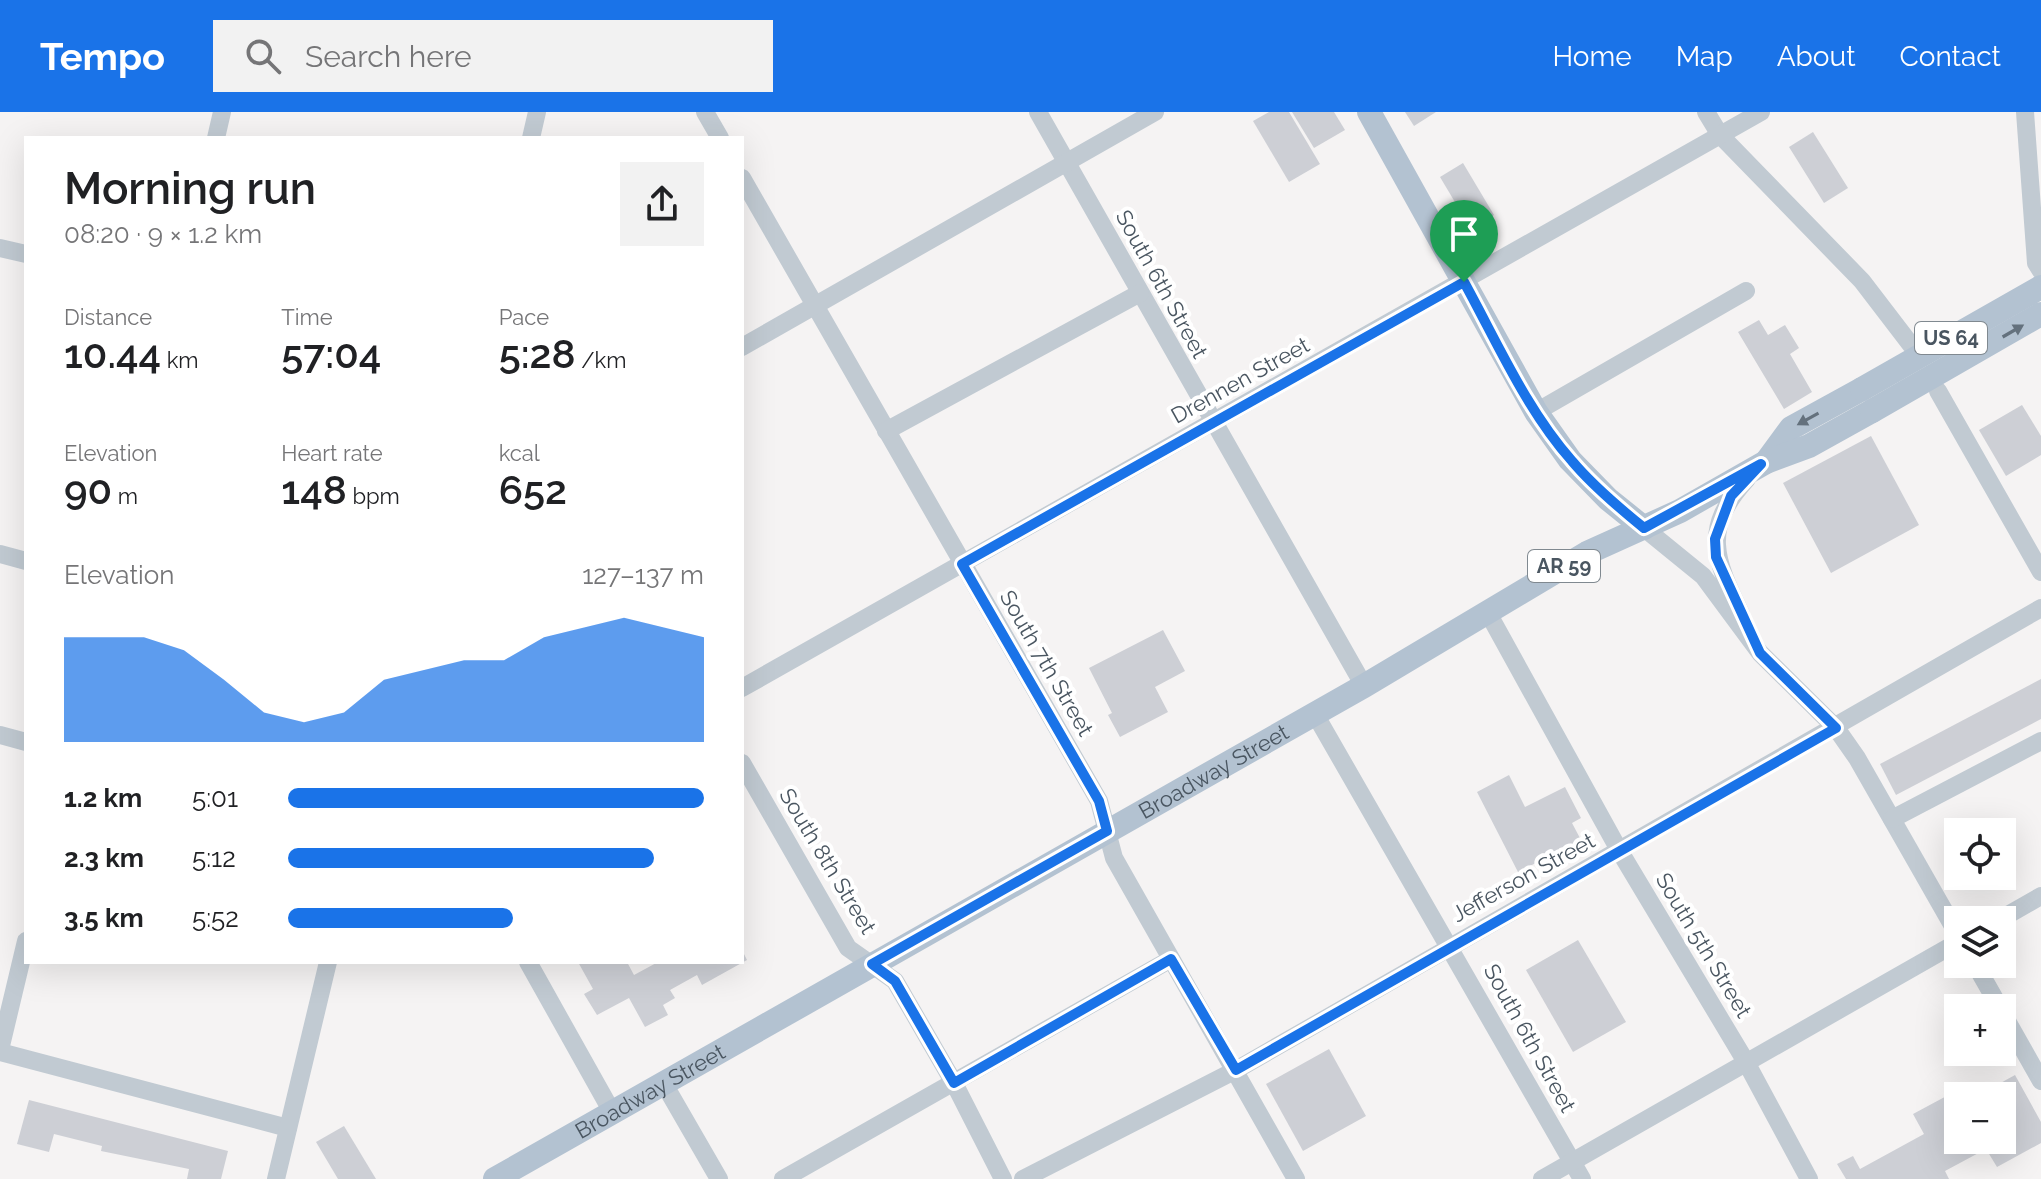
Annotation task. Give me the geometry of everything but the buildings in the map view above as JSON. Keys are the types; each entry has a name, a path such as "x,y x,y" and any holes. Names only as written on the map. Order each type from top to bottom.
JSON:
{"main road":[{"path":"1369,112 1536,412 1570,460 1608,499 1644,528"},
{"name":"US 64","path":"1867,400 2041,287"},
{"name":"US 64","path":"1867,400 2041,314"},
{"name":"Broadway Street","path":"495,1179 1364,686 1587,553 1644,528 1763,463 1809,446 1867,400"}],"street":[{"path":"216,136 222,112"},
{"path":"534,124 554,112"},
{"path":"705,112 719,136"},
{"name":"South 6th Street","path":"1038,112 1212,424 1364,686"},
{"path":"744,346 1155,112"},
{"path":"1706,112 1720,135 1862,281 1911,345"},
{"name":"Drennen Street","path":"744,687 1761,112"},
{"path":"2025,112 2036,263 2041,271"},
{"name":"South 7th Street","path":"744,182 1099,801 1114,858 1296,1179"},
{"path":"0,248 24,254"},
{"path":"1536,412 1746,291"},
{"path":"886,431 1140,293"},
{"path":"1938,391 2041,572"},
{"path":"1760,653 1722,574 1715,539 1731,496 1763,463"},
{"path":"1644,528 1703,576 1760,653 1836,728 1944,910"},
{"path":"0,554 24,560"},
{"name":"Jefferson Street","path":"1023,1179 1236,1070 2041,608"},
{"name":"South 5th Street","path":"1487,611 1619,850 1746,1062 1809,1179"},
{"name":"South 6th Street","path":"1315,714 1451,945 1582,1179"},
{"path":"0,735 24,741"},
{"path":"1892,819 2041,741"},
{"name":"South 8th Street","path":"744,766 848,948 895,981 954,1083 1003,1179"},
{"path":"2016,910 2041,896"},
{"path":"24,949 0,1051 288,1128"},
{"path":"1542,1179 1944,950"},
{"path":"783,1179 1171,959"},
{"path":"276,1179 328,964"},
{"path":"529,964 612,1112"},
{"path":"2016,1037 2041,1081"},
{"path":"663,1082 719,1179"}],"route":[{"path":"1464,282 1536,412 1570,460 1608,499 1644,528 1761,464 1731,496 1719,522 1715,539 1716,557 1760,653 1836,728 1236,1070 1171,959 954,1083 895,981 872,964 1107,831 1099,801 962,564 1464,282"}]}
